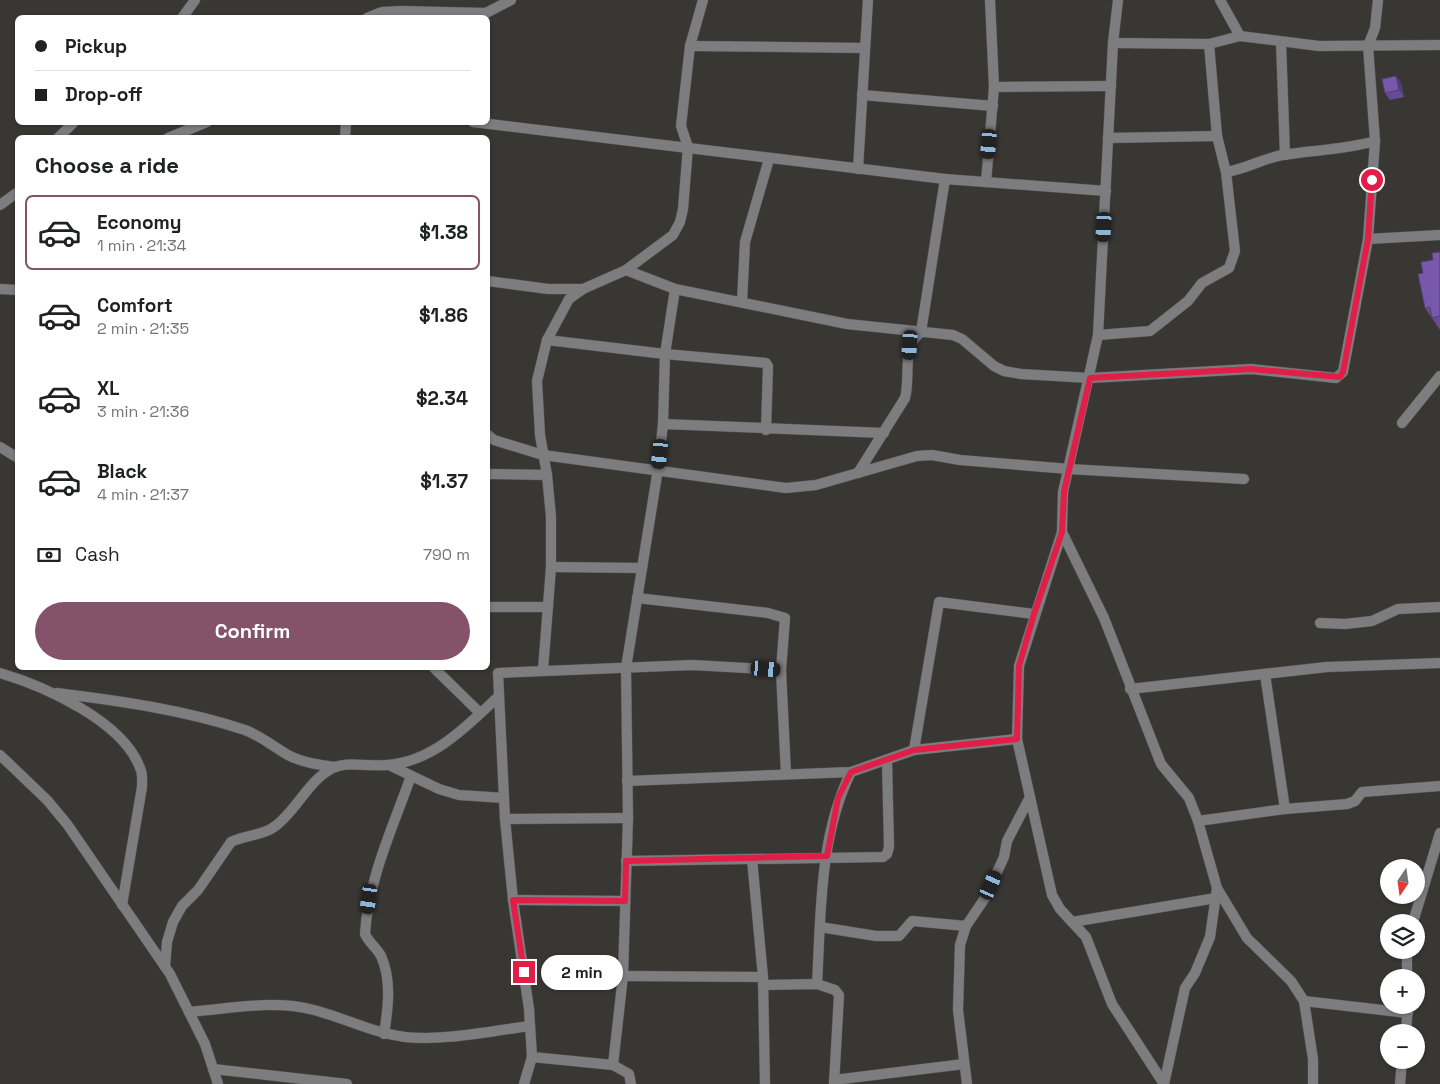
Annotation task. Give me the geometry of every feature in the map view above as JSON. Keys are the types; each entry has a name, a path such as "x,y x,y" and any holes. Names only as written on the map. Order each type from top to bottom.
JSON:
{"street":[{"path":"184,15 195,0"},
{"path":"374,15 382,12 401,11 486,13 511,0"},
{"path":"544,670 551,567 550,499 540,435 537,381 547,340 569,299 583,289 626,270 673,235 680,222 683,208 688,146 681,126 690,46 703,0"},
{"path":"858,169 868,0"},
{"path":"986,182 994,87 990,0"},
{"path":"1118,0 1113,43 1098,335 1064,492 1062,532 1034,614 1019,666 1017,739 1052,895 1060,909 1086,937 1112,1004 1164,1084 1185,988 1195,973 1210,937 1217,893"},
{"path":"1220,0 1240,36"},
{"path":"626,270 675,289 847,324 953,335 1004,371 1021,374 1090,378 1251,369 1340,377 1343,372 1368,239 1375,141 1368,46 1375,28 1378,0"},
{"path":"1113,43 1209,44 1240,36 1319,46 1440,45"},
{"path":"1281,42 1285,155"},
{"path":"1098,335 1150,331 1188,301 1202,284 1229,268 1235,251 1226,172 1217,136 1209,44"},
{"path":"690,46 865,48"},
{"path":"994,87 1111,86"},
{"path":"862,95 993,106"},
{"path":"490,124 688,146 768,159 946,179 1106,191"},
{"path":"61,135 71,125"},
{"path":"175,135 200,125"},
{"path":"1108,138 1217,136"},
{"path":"1226,172 1245,168 1260,159 1355,147 1375,141"},
{"path":"742,302 745,242 768,159"},
{"path":"858,473 905,398 908,389 910,345 913,338 921,332 946,179"},
{"path":"0,205 15,194"},
{"path":"1368,239 1440,236"},
{"path":"490,281 548,289 583,289"},
{"path":"0,289 15,290"},
{"path":"613,1065 623,976 628,818 626,668 658,469 663,424 666,354 675,289"},
{"path":"547,340 766,363 768,366 766,430"},
{"path":"1402,423 1440,376"},
{"path":"663,424 766,430 884,433"},
{"path":"490,436 543,454 793,488 816,485 917,456 932,454 960,460 1069,469 1244,479"},
{"path":"0,447 15,456"},
{"path":"490,474 547,475"},
{"path":"1062,532 1104,618 1130,689 1162,764 1189,798 1198,821 1217,893 1247,938 1291,981 1304,1001 1313,1059 1312,1084"},
{"path":"551,567 642,568"},
{"path":"637,598 782,616 786,621 781,670 786,774"},
{"path":"914,750 940,602 1034,614"},
{"path":"490,607 548,607"},
{"path":"1320,623 1372,622 1398,610 1440,607"},
{"path":"1130,689 1327,667 1440,664"},
{"path":"524,1084 532,1057 530,1026 513,900 505,819 498,673 720,665 781,670"},
{"path":"436,670 480,713"},
{"path":"0,674 21,680 51,693 114,731 135,756 142,770 142,787 122,905"},
{"path":"1265,674 1285,809"},
{"path":"51,693 123,701 229,726 246,731 290,756 311,763 336,767 389,765 409,760 439,747 458,734 499,696"},
{"path":"627,780 851,772 914,750 1017,739"},
{"path":"0,755 47,800 62,818 165,967 205,1044 218,1084"},
{"path":"626,861 827,856 883,857 887,854 889,847 887,760"},
{"path":"389,765 438,789 459,794 504,798"},
{"path":"165,967 167,942 173,922 182,906 198,890 231,842 272,829 322,776 336,767"},
{"path":"817,984 827,856 838,798 851,772"},
{"path":"384,1034 388,1004 385,968 377,950 365,934 371,891 411,776"},
{"path":"1198,821 1285,809 1347,804 1355,801 1362,792 1440,786"},
{"path":"967,1084 958,1010 960,945 966,926 985,898 1004,857 1007,841 1030,796"},
{"path":"505,819 628,818"},
{"path":"1415,914 1440,833"},
{"path":"752,859 763,981 765,1084"},
{"path":"1072,922 1217,893"},
{"path":"513,900 625,901"},
{"path":"820,927 885,937 899,936 912,921 966,926"},
{"path":"623,976 817,984 835,990 838,995 834,1082 964,1064"},
{"path":"1304,1001 1380,1007"},
{"path":"189,1012 273,1006 297,1007 314,1010 384,1034 407,1037 443,1036 530,1026"},
{"path":"532,1057 613,1065 629,1074 631,1084"},
{"path":"213,1069 347,1084"},
{"path":"1400,1084 1401,1069"}],"building":[{"path":"1396,76 1399,90 1385,93 1382,79"},
{"path":"1440,252 1440,316 1432,318 1430,307 1425,308 1418,274 1423,273 1421,262 1433,260 1432,253"}],"route":[{"path":"524,972 513,900 625,901 626,861 827,856 838,798 851,772 914,750 1017,739 1019,666 1034,614 1062,532 1064,492 1090,378 1251,369 1340,377 1343,372 1368,239 1372,180"}]}
